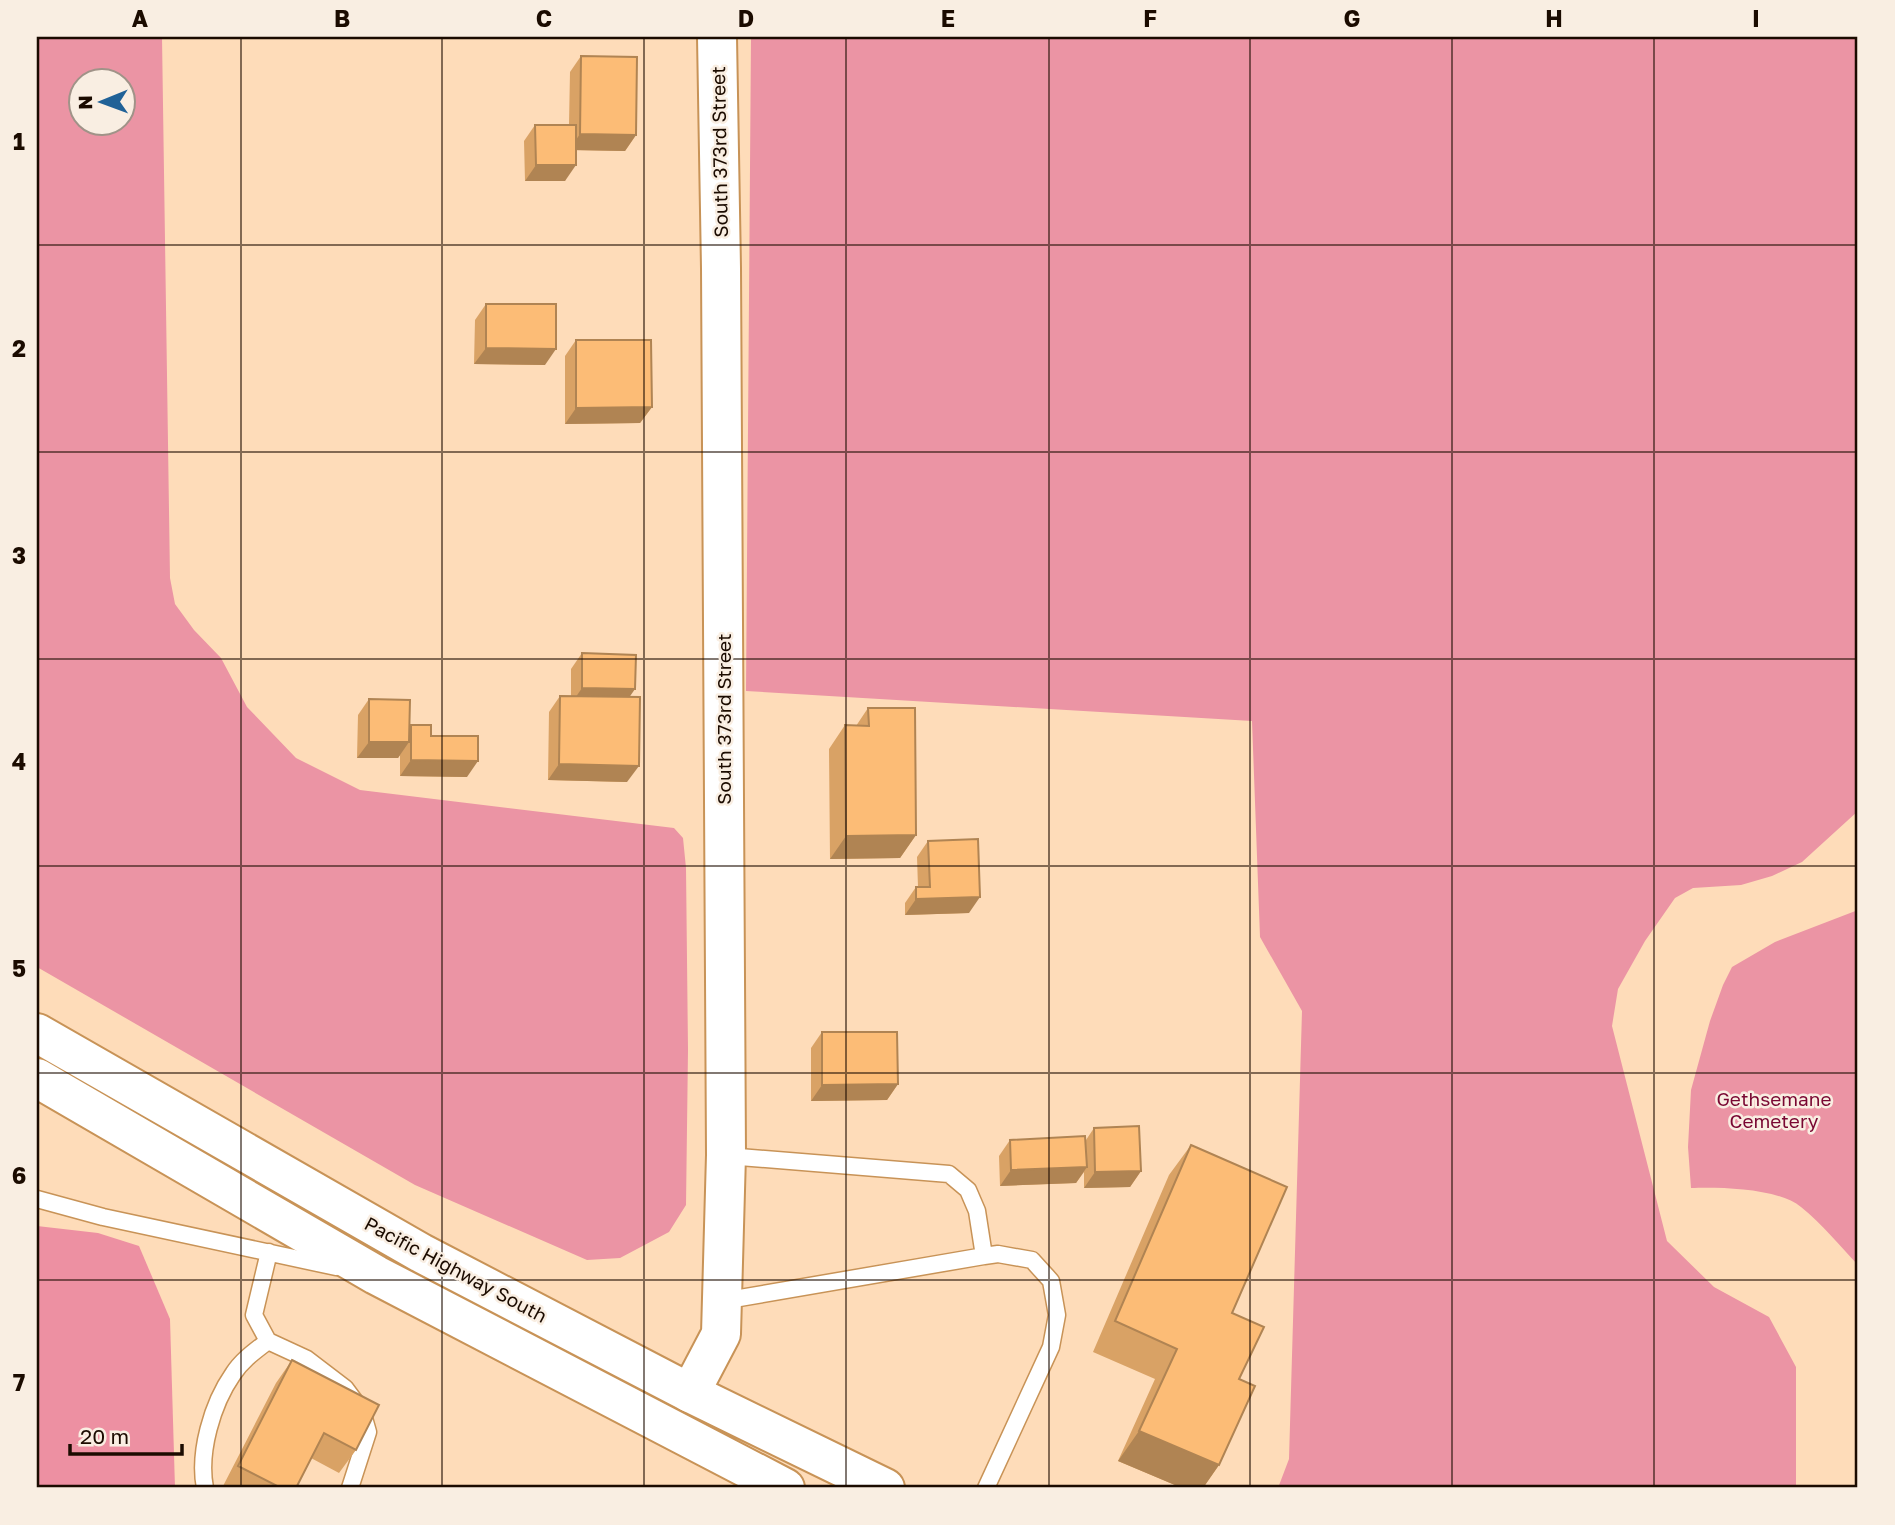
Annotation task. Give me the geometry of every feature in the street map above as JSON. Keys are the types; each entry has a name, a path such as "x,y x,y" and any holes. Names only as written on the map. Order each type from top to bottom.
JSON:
{"main road":[{"name":"South 373rd Street","path":"690,1393 721,1334 726,1156 717,37"},
{"name":"Pacific Highway South","path":"37,1033 421,1253 690,1393 885,1488"},
{"path":"37,1078 376,1275 785,1488"}],"lane":[{"path":"726,1156 949,1174 968,1190 978,1211 984,1256"},
{"path":"37,1199 103,1217 376,1275"},
{"path":"269,1252 254,1315 268,1341 307,1359 345,1388 362,1411 369,1432 350,1488"},
{"path":"721,1301 998,1254 1032,1260 1051,1281 1056,1315 1051,1347 986,1488"},
{"path":"205,1488 203,1458 218,1402 232,1374 248,1356 268,1341"}],"green space":[{"path":"37,37 162,37 170,578 175,604 194,630 221,658 247,707 296,758 360,790 674,828 683,838 686,868 688,1050 686,1205 669,1232 620,1258 587,1260 415,1185 37,967"},
{"path":"751,37 1858,37 1858,811 1802,862 1772,876 1741,885 1693,888 1675,898 1645,941 1618,989 1612,1026 1667,1241 1714,1287 1769,1317 1796,1367 1796,1488 1278,1488 1289,1459 1302,1011 1260,937 1252,721 746,691"},
{"name":"Gethsemane Cemetery","path":"1858,910 1858,1265 1816,1221 1791,1201 1764,1192 1691,1188 1688,1147 1691,1090 1710,1021 1732,967 1775,942"}],"shaded area":[{"path":"37,1226 98,1233 139,1246 170,1319 175,1488 37,1488"}],"building":[{"path":"581,56 637,57 636,135 580,134"},
{"path":"535,125 576,125 576,165 536,165"},
{"path":"486,304 556,304 556,349 486,348"},
{"path":"576,340 651,340 652,407 576,408"},
{"path":"582,653 636,655 635,689 582,688"},
{"path":"560,696 640,697 639,766 559,764"},
{"path":"369,699 410,700 409,742 369,742"},
{"path":"868,708 915,708 916,835 846,836 845,725 869,726"},
{"path":"411,725 431,725 431,736 478,736 478,761 411,760"},
{"path":"978,839 980,897 916,899 916,887 930,887 928,841"},
{"path":"822,1032 897,1032 898,1084 822,1085"},
{"path":"1139,1126 1141,1171 1095,1172 1094,1128"},
{"path":"1085,1136 1087,1167 1011,1170 1010,1140"},
{"path":"1191,1145 1287,1187 1232,1313 1264,1327 1239,1379 1255,1386 1219,1465 1139,1431 1177,1349 1115,1321"},
{"path":"292,1360 379,1405 356,1450 324,1433 296,1488 281,1488 238,1466"}]}
